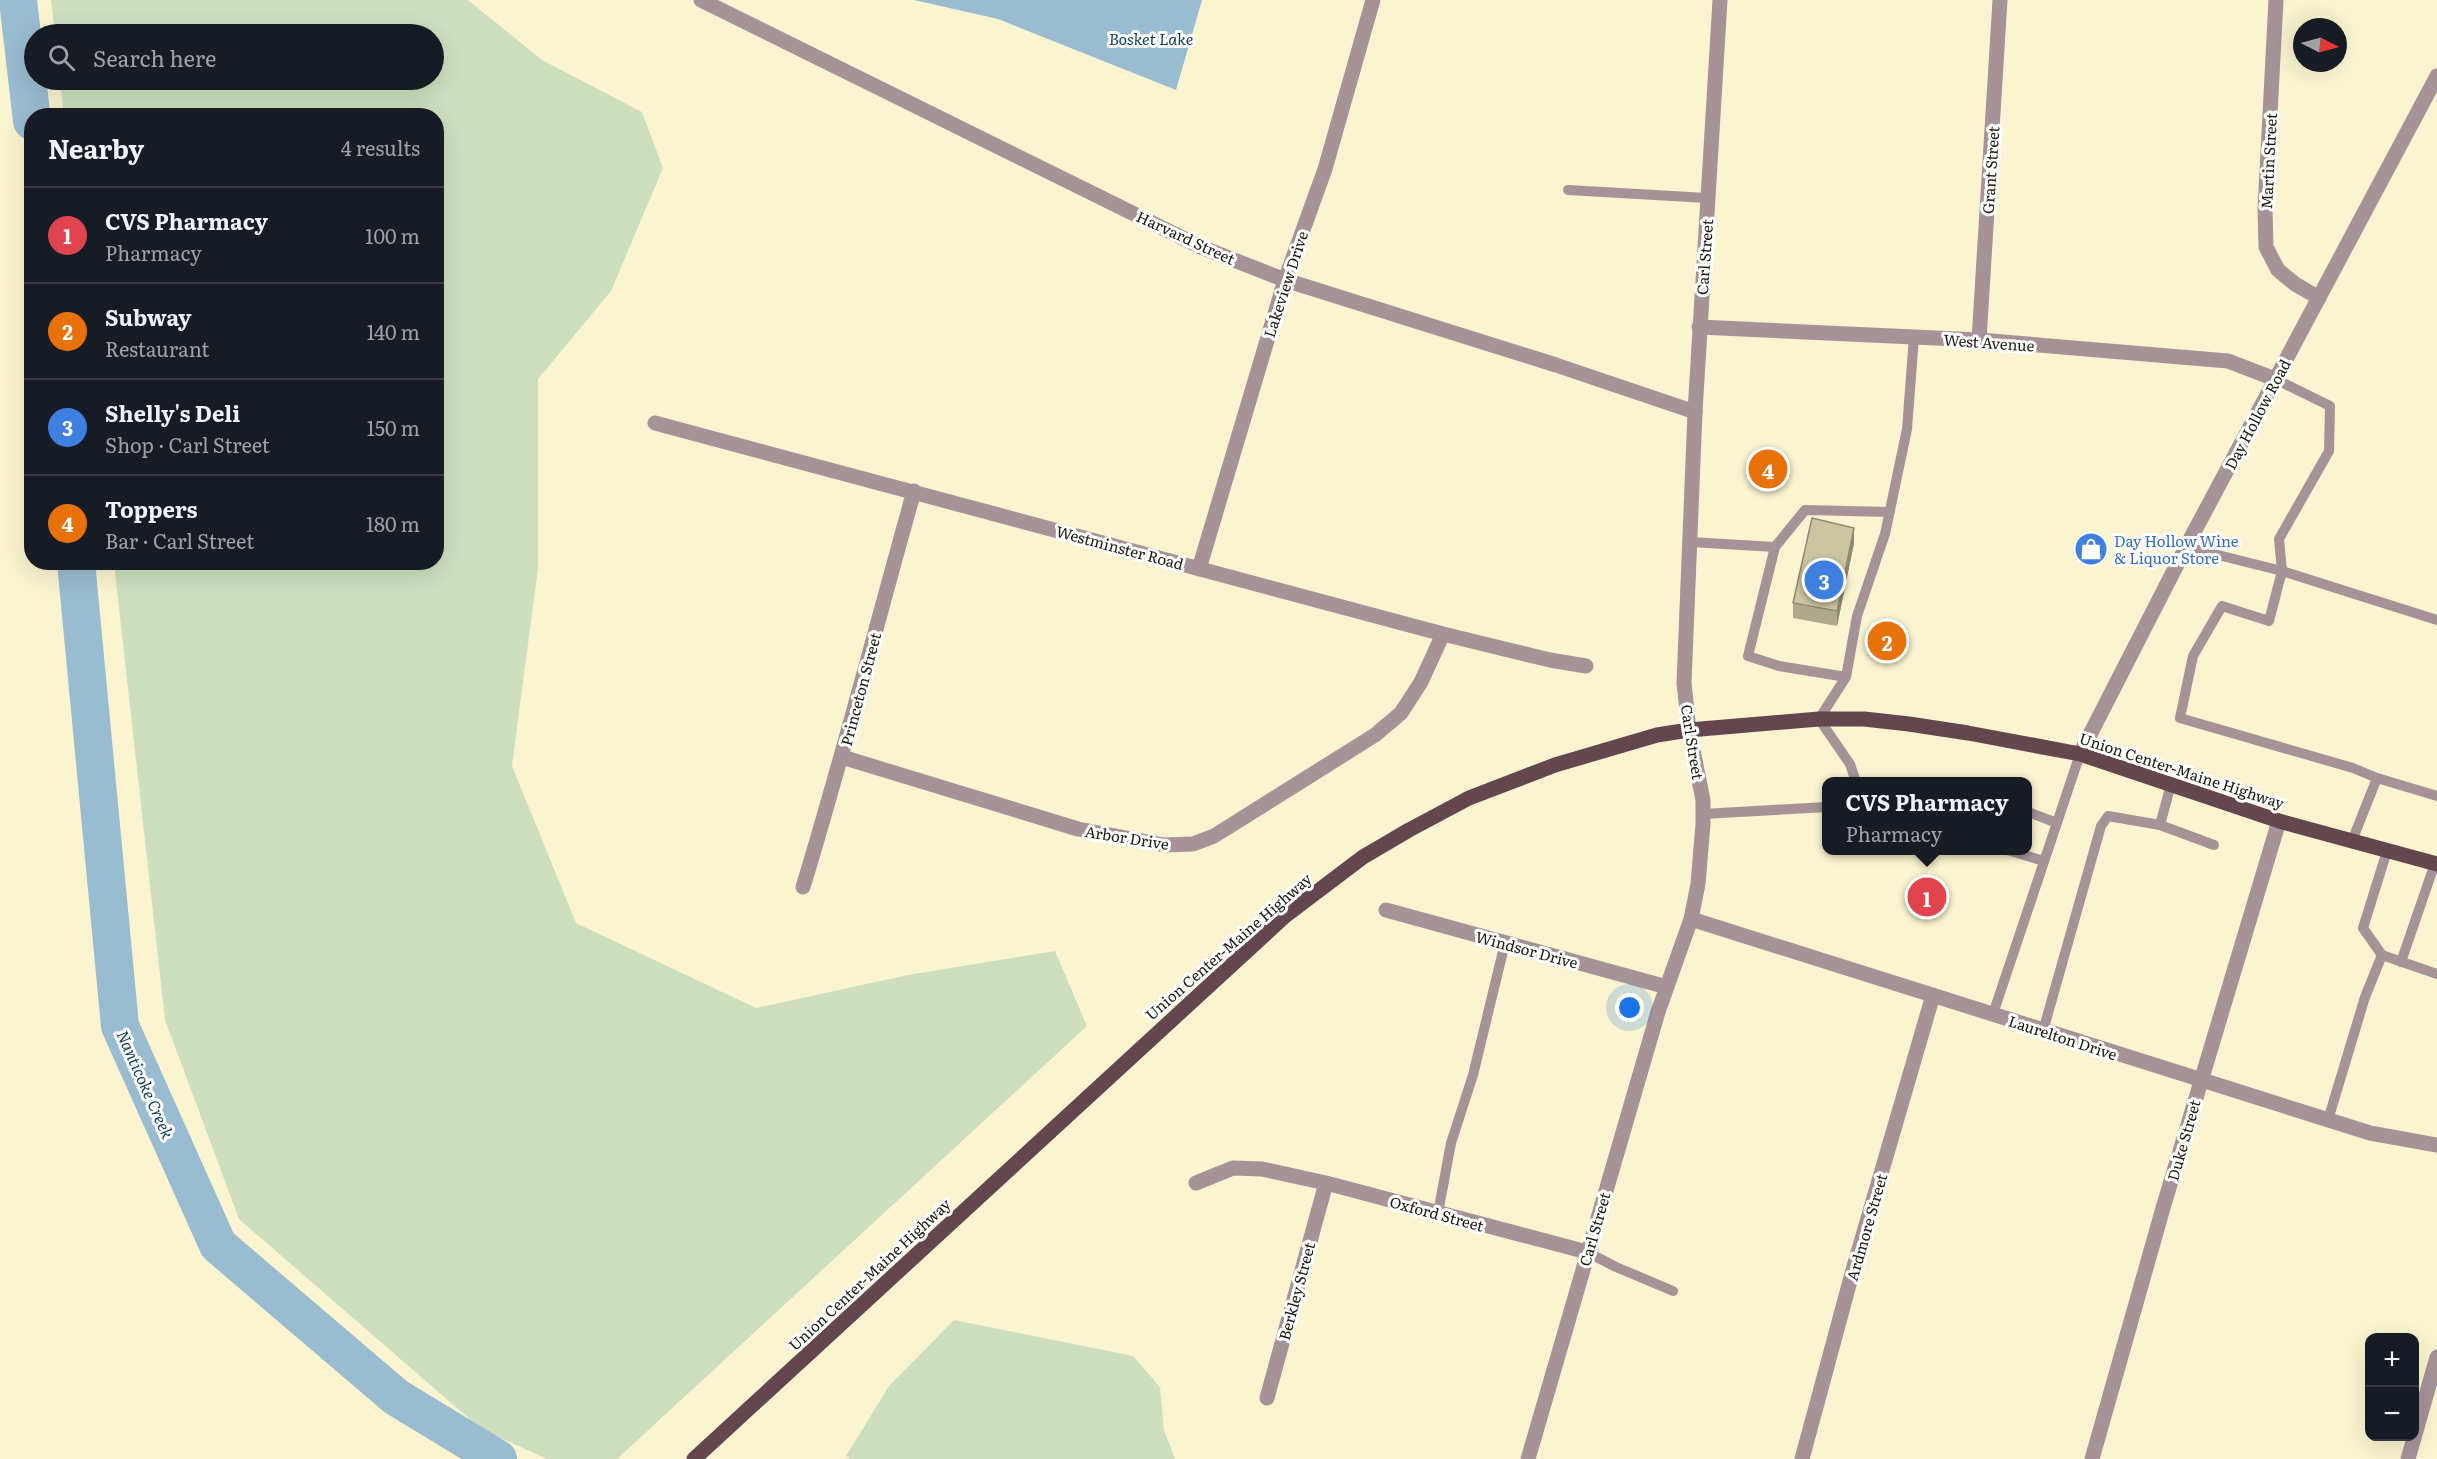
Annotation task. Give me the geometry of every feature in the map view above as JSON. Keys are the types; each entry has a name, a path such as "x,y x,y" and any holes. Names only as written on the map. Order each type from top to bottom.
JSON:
{"main road":[{"name":"Union Center-Maine Highway","path":"694,1459 1218,975 1285,916 1328,882 1409,830 1470,798 1555,765 1657,735 1689,730 1819,719 1864,719 1968,733 2080,753 2279,821 2436,864"}],"street":[{"name":"Harvard Street","path":"701,0 1202,247 1285,280 1556,365 1695,412"},
{"name":"Lakeview Drive","path":"1199,569 1285,280 1325,169 1373,0"},
{"name":"Carl Street","path":"1528,1459 1587,1252 1667,987 1691,919 1698,884 1703,800 1689,730 1684,683 1695,412 1720,0"},
{"name":"Grant Street","path":"1979,340 2000,0"},
{"name":"Martin Street","path":"2276,0 2265,208 2266,247 2278,270 2295,284 2319,298"},
{"name":"Day Hollow Road","path":"2080,753 2186,547 2437,76"},
{"name":"West Avenue","path":"1700,327 1979,340 2228,361 2275,379"},
{"name":"Westminster Road","path":"655,423 1443,634 1550,660 1586,666"},
{"name":"Princeton Street","path":"802,887 842,757 914,491"},
{"name":"Arbor Drive","path":"842,757 1078,829 1164,845 1193,844 1214,836 1375,735 1401,714 1421,682 1443,634"},
{"name":"Duke Street","path":"2092,1459 2200,1081 2279,821"},
{"name":"Windsor Drive","path":"1386,910 1667,987"},
{"name":"Laurelton Drive","path":"1691,919 2370,1133 2437,1145"},
{"name":"Ardmore Street","path":"1802,1459 1853,1270 1933,995"},
{"name":"Oxford Street","path":"1196,1183 1233,1168 1262,1169 1587,1252"},
{"name":"Berkley Street","path":"1267,1398 1326,1184"},
{"path":"2408,1459 2437,1357"}],"lane":[{"path":"1568,190 1707,198"},
{"path":"1854,777 1850,764 1819,719 1846,677 1857,616 1885,534 1907,429 1914,337"},
{"path":"2275,379 2331,406 2329,451 2279,538 2282,572 2269,621 2222,606 2193,656 2180,718 2353,768 2377,778 2437,796"},
{"path":"1846,677 1779,666 1748,656 1775,547 1804,510 1890,512"},
{"path":"1690,542 1775,547"},
{"path":"2186,547 2282,572 2437,620"},
{"path":"1993,1014 2080,753"},
{"path":"2352,841 2377,778"},
{"path":"2160,825 2171,784"},
{"path":"1703,814 1822,807"},
{"path":"2032,814 2057,823"},
{"path":"2043,1030 2101,826 2108,816 2160,825 2214,846"},
{"path":"2387,850 2362,928 2382,955 2437,974"},
{"path":"2024,855 2044,861"},
{"path":"2401,962 2436,864"},
{"path":"1438,1213 1450,1143 1473,1075 1506,943"},
{"path":"2328,1120 2365,997 2382,955"},
{"name":"Oxford Street","path":"1587,1252 1673,1291"}],"green space":[{"path":"51,0 468,0 542,60 642,112 663,168 611,291 538,379 538,568 512,766 576,923 756,1008 908,975 1055,951 1087,1026 617,1459 547,1459 481,1429 239,1219 165,1020 115,570 444,570 444,108 63,108 61,90 444,90 444,24 54,24"},
{"path":"954,1320 1133,1356 1160,1387 1164,1430 1175,1459 850,1459 846,1456 889,1386"}],"water":[{"name":"Bosket Lake","path":"914,0 1202,0 1176,90 998,19"}],"building":[{"path":"1812,518 1854,528 1837,611 1793,603"}],"waterway":[{"name":"Nanticoke Creek","path":"18,0 24,52"},
{"name":"Nanticoke Creek","path":"28,90 30,108"},
{"name":"Nanticoke Creek","path":"77,570 120,1026 218,1245 396,1397 498,1459"}],"place":[{"name":"Toppers","path":"1768,469"},
{"name":"Day Hollow Wine & Liquor Store","path":"2091,549"},
{"name":"Shelly's Deli","path":"1824,580"},
{"name":"Subway","path":"1887,641"},
{"name":"CVS Pharmacy","path":"1927,897"}]}
